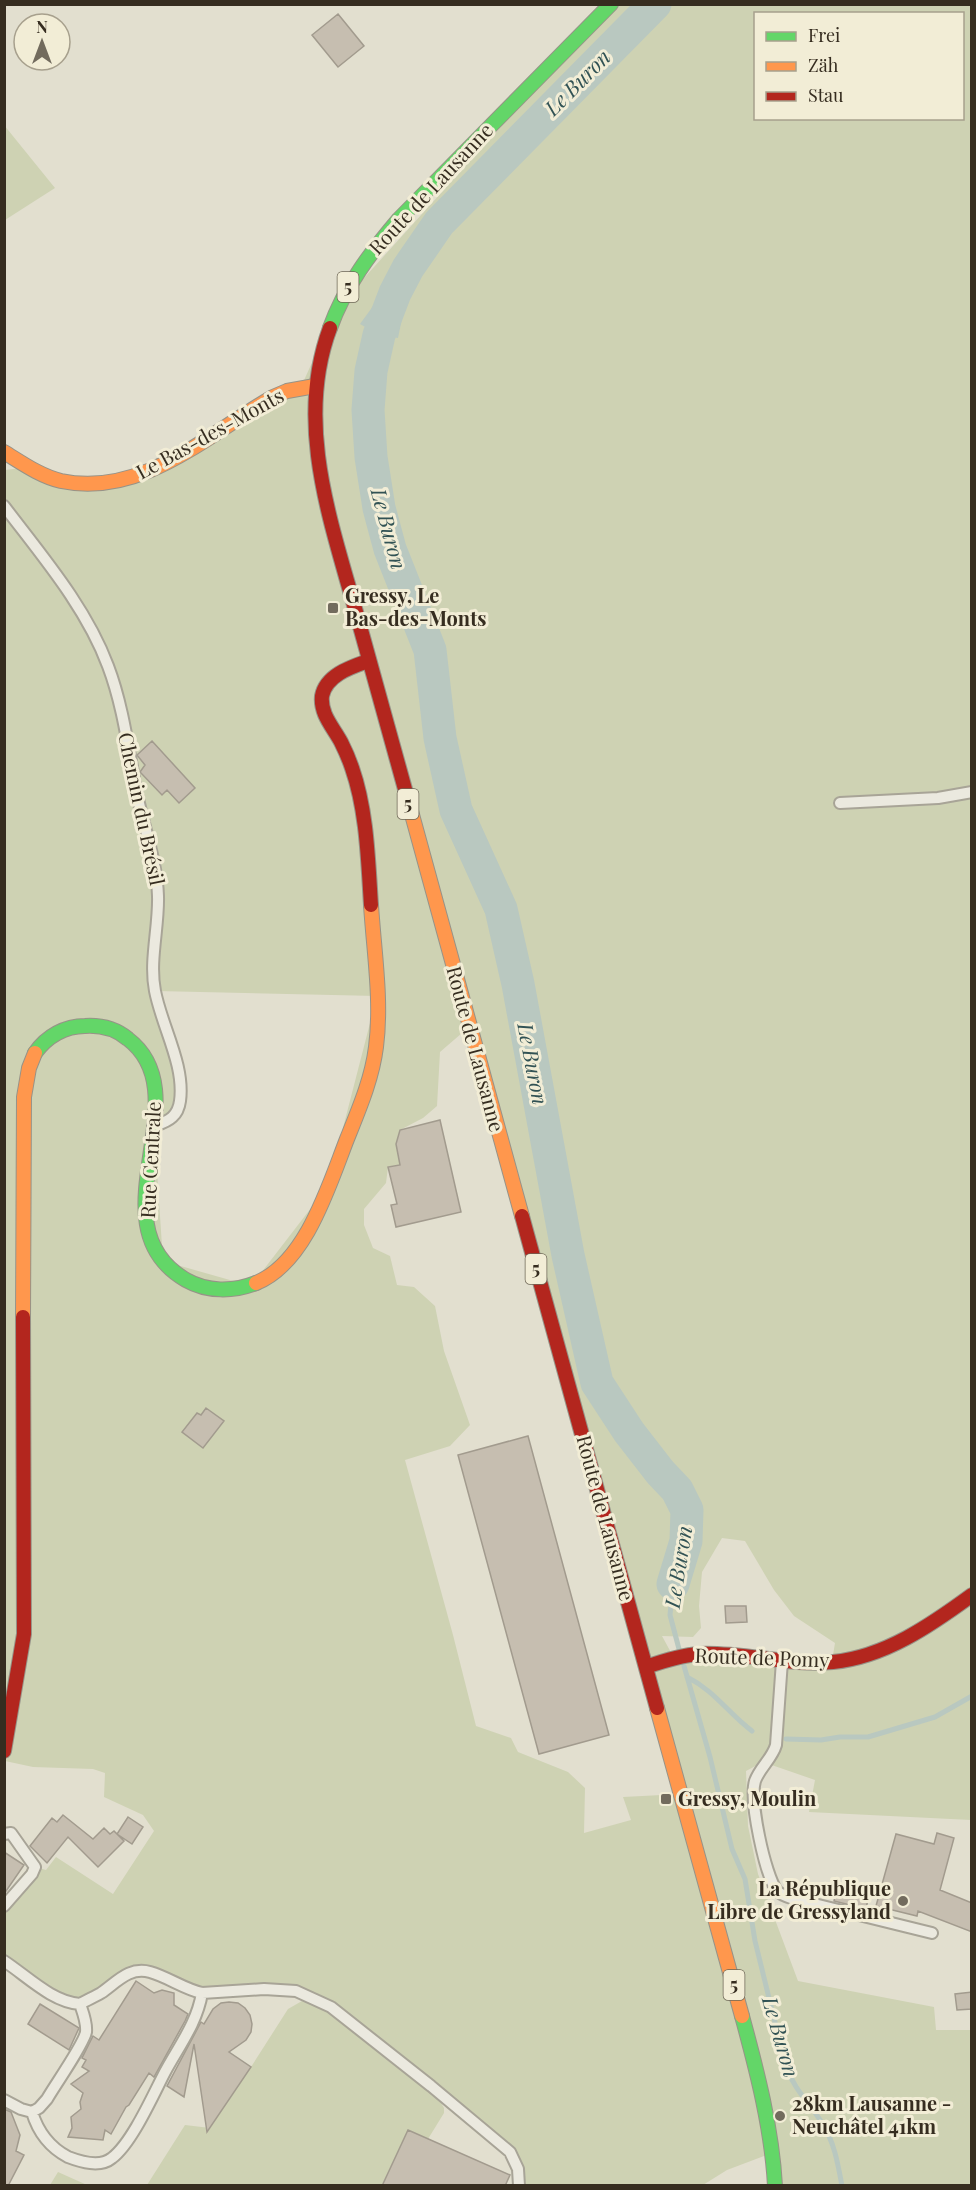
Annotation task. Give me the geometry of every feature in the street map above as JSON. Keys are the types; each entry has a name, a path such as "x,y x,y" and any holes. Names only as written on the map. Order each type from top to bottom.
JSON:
{"street":[{"name":"Route de Lausanne","path":"611,4 416,200 355,275 336,309 320,356 315,386 315,428 322,481 332,525 368,661 751,2048 773,2153 775,2186"},
{"name":"Le Bas-des-Monts","path":"4,452 60,481 101,486 118,483 163,464 273,397 287,391 315,386"},
{"path":"4,470 30,467"},
{"name":"Rue Centrale","path":"4,1751 24,1634 24,1095 26,1076 37,1051 47,1039 63,1031 78,1026 94,1025 125,1034 137,1044 152,1072 154,1126 145,1195 146,1218 149,1238 163,1261 176,1274 189,1282 220,1290 237,1290 251,1286 279,1270 300,1243 328,1186 360,1109 376,1048 377,996 362,811 353,770 342,743 324,712 321,701 323,691 336,675 368,661"},
{"name":"Route de Pomy","path":"646,1667 666,1660 700,1654 782,1661 832,1662 863,1656 924,1627 972,1595"}],"lane":[{"name":"Chemin du Brésil","path":"4,506 68,593 88,625 108,667 120,706 158,895 154,965 155,991 176,1064 181,1094 180,1105 175,1116 154,1126"},
{"path":"840,803 938,798 972,792"},
{"path":"782,1661 776,1745 772,1756 763,1766 755,1782 753,1796 763,1848 778,1893 932,1933"},
{"path":"4,1834 11,1833 35,1867 25,1883 4,1906"},
{"path":"4,1961 69,2003 80,2004 103,1992 124,1975 142,1971 151,1972 202,1993 264,1989 296,1991 331,2007 510,2152 518,2169 519,2186"},
{"path":"32,2112 41,2134 51,2146 66,2156 81,2162 93,2163 102,2163 112,2159 123,2146 154,2097 189,2030 201,2003 202,1993"},
{"path":"4,2100 32,2112 39,2108 47,2098 84,2039 86,2025 80,2004"}],"green space":[{"path":"611,5 971,5 971,1820 809,1812 815,1780 763,1762 746,1771 748,1826 758,1874 798,1981 934,2007 936,2030 971,2030 971,2185 775,2185 772,2153 727,2170 703,2185 519,2185 514,2160 432,2088 444,2108 444,2113 428,2139 408,2130 382,2185 147,2185 185,2125 210,2128 288,2009 309,1997 296,1991 219,1993 142,1971 103,1992 69,2003 5,1961 5,1906 35,1867 46,1870 56,1857 113,1894 154,1831 143,1815 104,1797 105,1773 93,1769 33,1767 5,1761 5,470 30,467 101,486 301,387 336,309","holes":["156,991 377,996 328,1186 251,1286 163,1261 154,1126 180,1105 171,1044","469,1027 681,1794 623,1797 631,1820 584,1833 585,1788 568,1772 518,1752 511,1738 476,1726 405,1460 450,1446 470,1425 444,1351 435,1306 414,1287 397,1285 390,1256 373,1248 364,1225 364,1209 386,1183 388,1167 400,1165 396,1144 400,1130 423,1118 437,1106 440,1052","722,1538 745,1541 774,1590 794,1616 835,1643 832,1661 674,1658 662,1636 693,1637 701,1628 699,1606 702,1572"]},
{"path":"4,125 55,188 5,220 4,220"},
{"path":"58,2172 87,2185 50,2185"}],"shaded area":[{"path":"387,287 406,299 398,338 379,335 360,324"}],"building":[{"path":"338,14 364,46 338,67 312,35"},
{"path":"152,741 195,788 179,803 167,790 162,795 140,772 145,765 137,755"},
{"path":"440,1120 461,1212 396,1227 391,1205 397,1204 388,1167 400,1165 396,1144 400,1130"},
{"path":"206,1408 224,1421 203,1448 182,1432 197,1413 201,1415"},
{"path":"528,1436 609,1735 539,1754 458,1455"},
{"path":"725,1606 746,1606 747,1622 726,1623"},
{"path":"63,1815 93,1839 104,1828 110,1834 114,1831 124,1841 98,1867 68,1837 47,1863 30,1846 52,1818 57,1822"},
{"path":"128,1817 143,1827 132,1844 117,1834"},
{"path":"937,1833 954,1838 940,1890 972,1903 972,1932 918,1911 917,1916 876,1906 896,1834 934,1844"},
{"path":"4,1852 24,1865 4,1894"},
{"path":"837,1887 869,1894 866,1909 834,1901"},
{"path":"136,1981 154,1993 162,1990 174,1993 174,2005 188,2014 185,2021 154,2077 149,2073 111,2134 105,2130 103,2140 68,2137 72,2128 71,2117 81,2109 80,2102 83,2093 71,2084 89,2071 82,2067 86,2060 82,2058 93,2036 99,2040"},
{"path":"972,1992 972,2009 957,2010 955,1994"},
{"path":"221,2003 238,2003 245,2008 252,2024 251,2032 246,2040 229,2052 251,2067 207,2132 194,2044 184,2097 167,2086 201,2022 204,2024 213,2009"},
{"path":"40,2004 79,2028 69,2050 28,2024"},
{"path":"4,2109 11,2112 20,2135 16,2151 24,2155 8,2186 4,2186"},
{"path":"408,2130 510,2175 505,2186 382,2186"}],"waterway":[{"name":"Le Buron","path":"655,4 439,223 408,268 395,293 379,335 371,371 368,410 371,457 379,508 390,549 430,650 440,738 456,810 501,909 518,984 568,1255 597,1383 629,1432 677,1490 687,1510 686,1541 673,1584"},
{"name":"Le Buron","path":"673,1584 670,1615 679,1649"},
{"name":"Le Buron","path":"684,1666 710,1757 732,1849 745,1879 755,1941 786,2067 830,2137 842,2186"},
{"path":"687,1677 714,1695 752,1731"},
{"path":"786,1739 821,1740 868,1737 935,1717 972,1696"}],"traffic: fast":[{"path":"330,328 343,298 360,270 399,219 611,4"},
{"path":"35,1053 57,1033 78,1026 108,1028 128,1039 148,1063 155,1093 154,1126 146,1195 147,1227 159,1256 186,1280 203,1287 229,1289 256,1283"},
{"path":"742,2016 767,2122 775,2186"}],"traffic: slow":[{"path":"4,452 38,473 61,481 91,484 119,480 147,472 173,459 273,397 287,391 315,386"},
{"path":"408,800 522,1216"},
{"path":"256,1283 274,1273 289,1259 302,1241 323,1200 368,1082 378,1030 377,976 371,905"},
{"path":"23,1317 24,1097 29,1068 35,1053"},
{"path":"657,1708 742,2016"}],"traffic: jam":[{"path":"330,328 320,363 316,399 316,435 320,470 336,542 408,800"},
{"path":"368,661 334,677 324,689 322,703 325,715 347,755 357,784 366,836 371,905"},
{"path":"522,1216 657,1708"},
{"path":"4,1751 24,1634 23,1317"},
{"path":"646,1667 679,1657 699,1654 816,1663 852,1659 871,1654 907,1638 972,1595"}],"place":[{"name":"Gressy, Le Bas-des-Monts","path":"333,608"},
{"name":"Gressy, Moulin","path":"666,1799"},
{"name":"La République Libre de Gressyland","path":"903,1901"},
{"name":"28km Lausanne - Neuchâtel 41km","path":"780,2116"}]}
